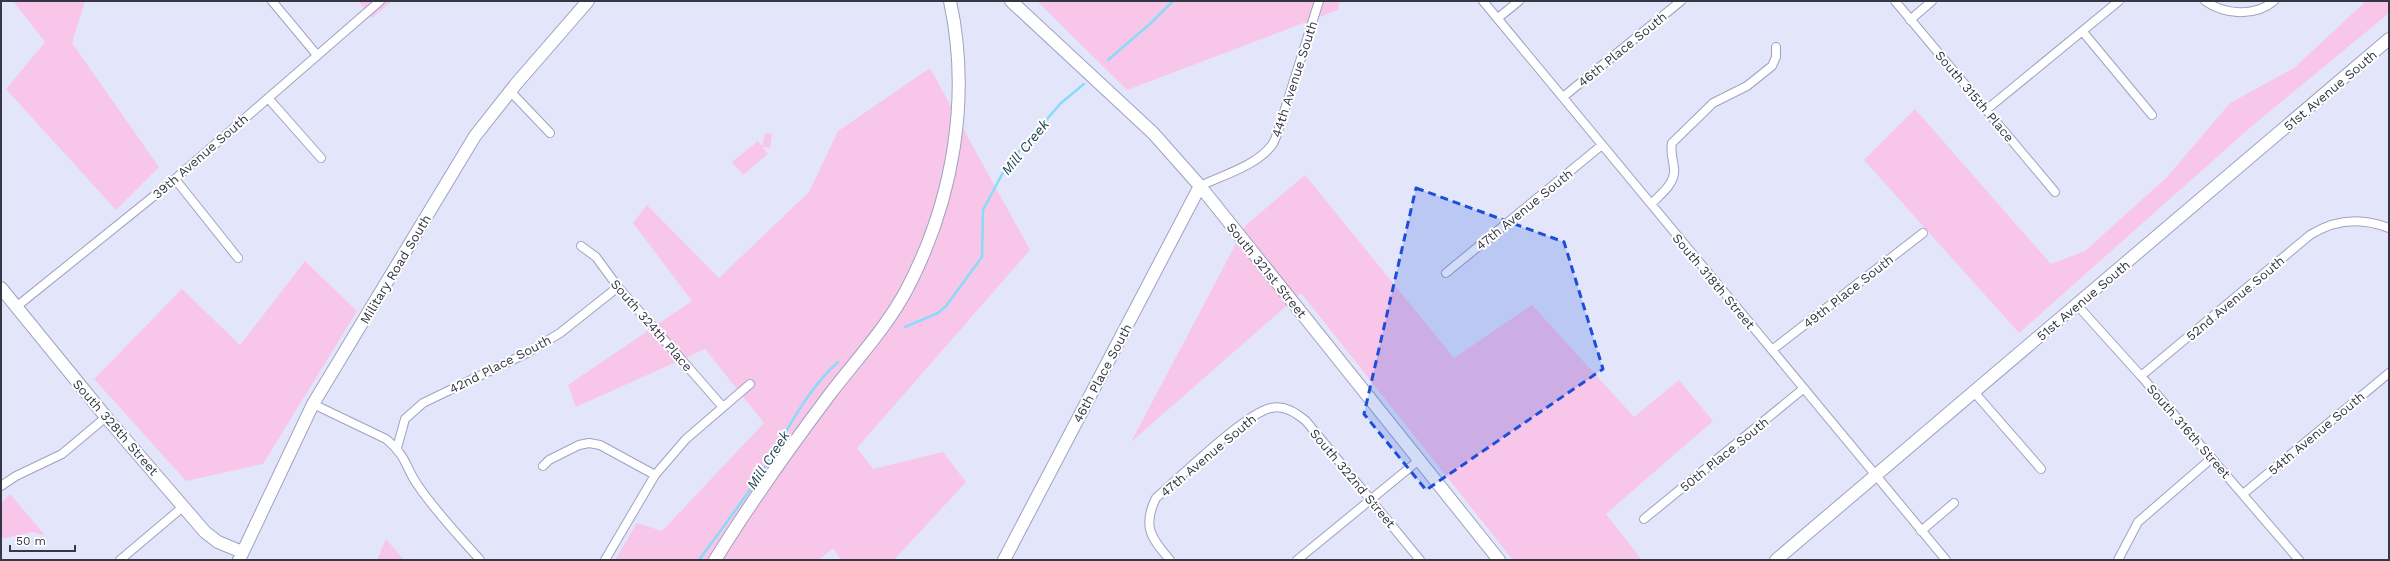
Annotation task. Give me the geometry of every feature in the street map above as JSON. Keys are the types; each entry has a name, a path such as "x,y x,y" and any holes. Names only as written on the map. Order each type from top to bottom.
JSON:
{"main road":[{"name":"Military Road South","path":"241,556 314,404 475,136 510,91 588,1"},
{"path":"715,560 826,400 893,311 919,262 939,214 952,161 960,101 956,26 950,1"},
{"name":"South 321st Street","path":"1011,1 1153,132 1200,186 1499,560"},
{"name":"51st Avenue South","path":"1776,560 2389,39"},
{"name":"46th Place South","path":"1004,560 1200,186"},
{"name":"South 328th Street","path":"1,288 106,417 205,532 241,556"}],"street":[{"path":"272,1 317,56"},
{"name":"39th Avenue South","path":"16,307 175,179 380,1"},
{"name":"44th Avenue South","path":"1200,186 1261,156 1272,144 1280,125 1319,1"},
{"name":"South 318th Street","path":"1483,1 1946,560"},
{"path":"1498,18 1519,1"},
{"name":"46th Place South","path":"1563,97 1681,1"},
{"name":"South 315th Place","path":"1895,1 2055,192"},
{"path":"1910,20 1932,1"},
{"path":"1986,110 2119,1"},
{"path":"2205,1 2216,8 2242,12 2260,9 2274,1"},
{"path":"2082,32 2152,115"},
{"path":"1651,204 1672,181 1675,169 1670,152 1672,143 1713,103 1747,86 1772,66 1776,58 1776,47"},
{"path":"510,91 550,133"},
{"path":"268,98 321,158"},
{"name":"47th Avenue South","path":"1446,272 1602,145"},
{"path":"175,179 238,258"},
{"name":"52nd Avenue South","path":"2142,376 2310,235 2331,225 2356,220 2389,228"},
{"name":"49th Place South","path":"1772,350 1923,233"},
{"name":"South 324th Place","path":"581,246 596,257 618,288 722,406"},
{"name":"42nd Place South","path":"397,448 405,419 423,403 528,353 560,333 618,288"},
{"name":"South 316th Street","path":"2077,305 2142,376 2299,560"},
{"name":"54th Avenue South","path":"2243,494 2389,373"},
{"path":"605,560 655,475 686,439 722,406 750,384"},
{"name":"50th Place South","path":"1644,519 1803,389"},
{"path":"1974,392 2041,470"},
{"path":"314,404 386,439 397,448 408,463 418,486 480,560"},
{"name":"47th Avenue South","path":"1170,560 1151,536 1149,516 1156,498 1254,414 1278,407"},
{"name":"South 322nd Street","path":"1278,407 1289,410 1306,421 1372,499 1420,560"},
{"path":"1,486 16,476 62,454 106,417"},
{"path":"543,466 549,460 579,445 589,443 600,445 655,475"},
{"path":"2118,560 2138,522 2212,458"},
{"path":"1297,560 1419,460"},
{"path":"1921,531 1954,503"},
{"path":"120,560 184,506"}],"highlighted area":[{"path":"1416,188 1564,242 1603,369 1426,490 1364,414"}],"shaded area":[{"path":"13,1 85,1 72,43 159,167 116,210 6,89 45,42"},
{"path":"358,1 392,1 372,18"},
{"path":"1037,1 1340,1 1338,10 1127,90"},
{"path":"2366,1 2389,1 2389,13 2252,126 2019,333 1864,160 1915,109 2051,264 2085,251 2167,177 2230,103 2294,68"},
{"path":"930,68 1030,250 857,448 873,469 943,452 966,482 894,560 841,560 833,548 819,560 615,560 637,523 662,531 764,423 705,349 576,407 568,385 692,301 633,223 647,205 719,278 809,192 838,131"},
{"path":"765,133 772,134 770,148 762,147 768,154 743,175 732,162 758,141 762,146"},
{"path":"1305,175 1454,358 1532,305 1634,417 1679,380 1713,421 1606,514 1642,560 1513,560 1301,293 1131,442 1246,225"},
{"path":"305,261 357,311 263,464 186,481 94,379 182,289 240,345"},
{"path":"10,494 44,534 43,535 33,532 1,539 1,503"},
{"path":"386,539 404,560 377,560"}],"waterway":[{"name":"Mill Creek","path":"1108,60 1152,22 1173,1"},
{"name":"Mill Creek","path":"905,327 938,313 946,306 982,257 983,210 1007,165 1061,103 1084,84"},
{"name":"Mill Creek","path":"699,560 760,475 805,401 815,387 838,362"}]}
